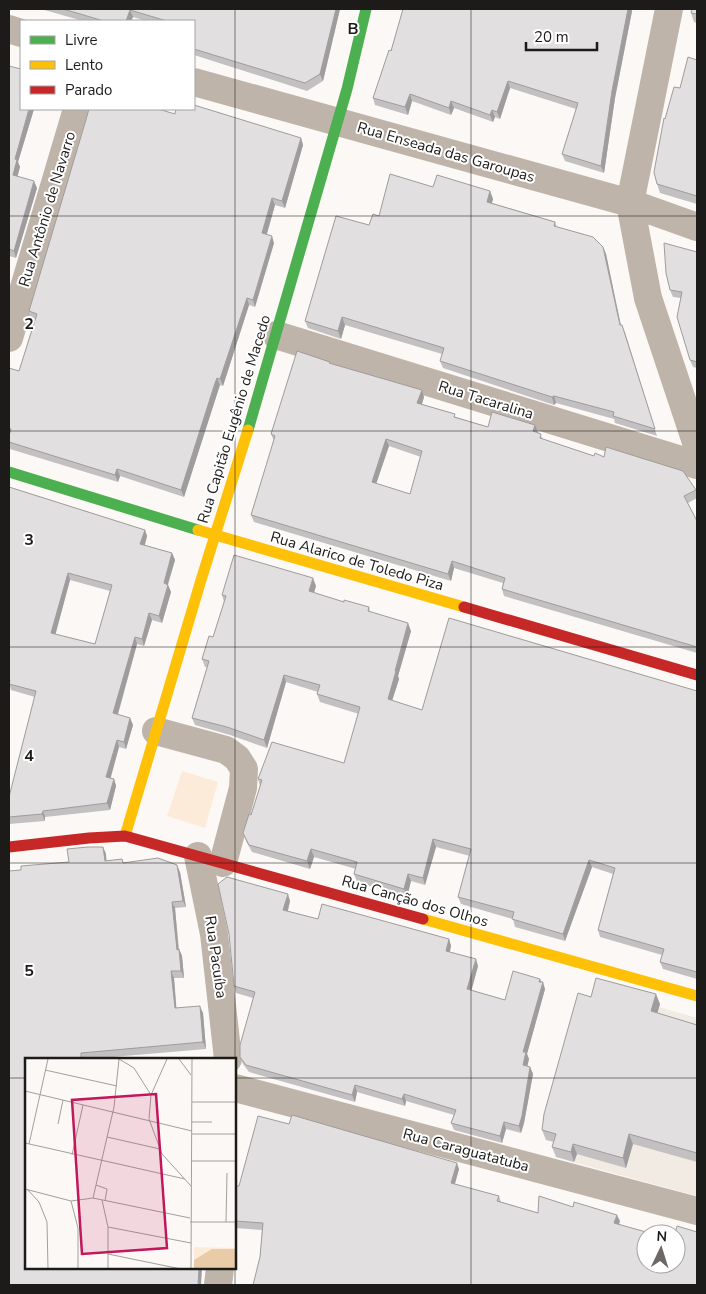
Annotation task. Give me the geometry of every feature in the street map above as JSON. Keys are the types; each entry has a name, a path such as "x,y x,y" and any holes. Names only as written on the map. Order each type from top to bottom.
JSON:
{"street":[{"name":"Rua Capitão Eugênio de Macedo","path":"124,836 244,445 347,89 366,9"},
{"path":"669,9 630,203 648,298 697,445"},
{"name":"Rua Enseada das Garoupas","path":"195,82 630,203 697,227"},
{"name":"Rua Antônio de Navarro","path":"9,338 77,110"},
{"name":"Rua Tacaralina","path":"276,335 697,465"},
{"name":"Rua Alarico de Toledo Piza","path":"9,472 215,535 697,675"},
{"path":"156,731 226,750 237,758 244,770 243,788 210,860"},
{"name":"Rua Canção dos Olhos","path":"9,847 124,836 697,996"},
{"name":"Rua Pacuíba","path":"210,860 214,934 228,1058"},
{"name":"Rua Caraguatatuba","path":"236,1088 697,1211"},
{"path":"218,1285 220,1269"}],"shaded area":[{"path":"182,771 218,782 205,828 167,816"},
{"path":"614,994 697,1018 697,1196 565,1160"}],"building":[{"path":"63,9 336,9 320,74 305,83 195,49 195,20 164,20 130,10 126,20 101,20"},
{"path":"403,9 628,9 612,91 601,166 562,154 578,103 508,81 497,112 492,110 490,115 451,101 449,108 410,94 405,107 373,98 389,50 391,51"},
{"path":"692,9 697,9 697,14 691,13"},
{"path":"688,57 697,60 697,196 657,184 654,172 664,118 674,87 680,88"},
{"path":"9,66 20,69 20,110 29,110 15,159 17,160 13,175 34,181 14,251 9,249"},
{"path":"195,105 301,138 282,201 272,198 262,233 272,236 253,300 247,298 220,379 217,378 215,383 181,490 117,469 115,475 9,442 11,429 9,428 9,368 19,371 37,314 29,311 89,110 161,110 175,114 176,110 195,110"},
{"path":"390,174 433,187 437,175 490,191 487,202 555,222 554,226 593,237 603,247 620,325 622,325 655,429 613,416 614,412 552,397 440,361 444,348 342,317 338,331 305,321 336,216 369,225 373,214 379,216"},
{"path":"664,243 697,252 697,362 690,360 677,317 682,292 670,290 666,273"},
{"path":"297,351 329,363 422,390 417,403 455,414 454,417 488,427 492,412 535,425 533,431 541,434 540,438 594,456 595,453 604,457 606,447 683,471 696,490 684,496 697,521 697,647 502,589 505,578 452,561 448,574 251,515 275,436 271,434","holes":["386,439 422,451 410,494 372,482"]},
{"path":"9,487 145,530 140,544 172,553 164,583 168,585 159,616 149,613 142,639 135,637 113,713 130,718 124,742 117,740 106,777 114,779 107,803 43,811 42,814 9,817 9,797 36,691 9,684","holes":["68,573 112,585 95,644 51,633"]},
{"path":"234,555 313,578 309,591 344,602 344,600 369,607 368,611 408,623 388,699 422,710 449,618 697,691 697,972 660,962 664,949 598,930 615,868 589,860 563,934 512,919 514,912 458,897 471,849 433,839 423,878 408,874 404,889 354,874 357,862 311,849 307,861 249,845 243,833 249,814 251,815 262,780 258,779 272,742 344,763 360,707 317,694 320,685 284,675 264,740 227,727 192,718 209,661 202,659 209,636 213,637 226,596 222,595"},
{"path":"103,847 105,861 122,859 123,863 158,858 177,865 183,901 172,902 181,971 171,971 175,1008 200,1006 203,1042 81,1053 81,1058 25,1058 25,1269 199,1269 198,1285 9,1285 9,871 21,870 21,866 69,862 67,849"},
{"path":"227,877 288,894 283,910 318,919 322,904 449,939 446,951 476,959 467,989 505,1000 513,971 540,979 539,982 543,982 523,1052 526,1052 523,1065 530,1067 519,1126 504,1122 500,1136 451,1123 456,1110 404,1094 402,1099 355,1085 352,1095 246,1065 240,1057 240,1045 255,992 234,986 229,934 218,884"},
{"path":"596,978 656,994 651,1011 697,1025 697,1153 629,1134 623,1158 573,1144 571,1152 552,1147 556,1134 542,1130 544,1114 578,993 591,997"},
{"path":"292,1115 457,1163 451,1183 499,1196 497,1201 538,1213 539,1196 573,1207 574,1202 617,1215 614,1223 636,1229 636,1274 686,1274 686,1229 697,1232 697,1285 253,1285 260,1257 263,1223 236,1221 236,1186 239,1186 258,1116 289,1124"}],"traffic: fast":[{"path":"248,430 347,89 366,9"},
{"path":"9,472 198,530"}],"traffic: slow":[{"path":"125,836 248,430"},
{"path":"198,530 464,607"},
{"path":"423,919 697,996"}],"traffic: jam":[{"path":"464,607 697,675"},
{"path":"9,847 125,836 423,919"}]}
